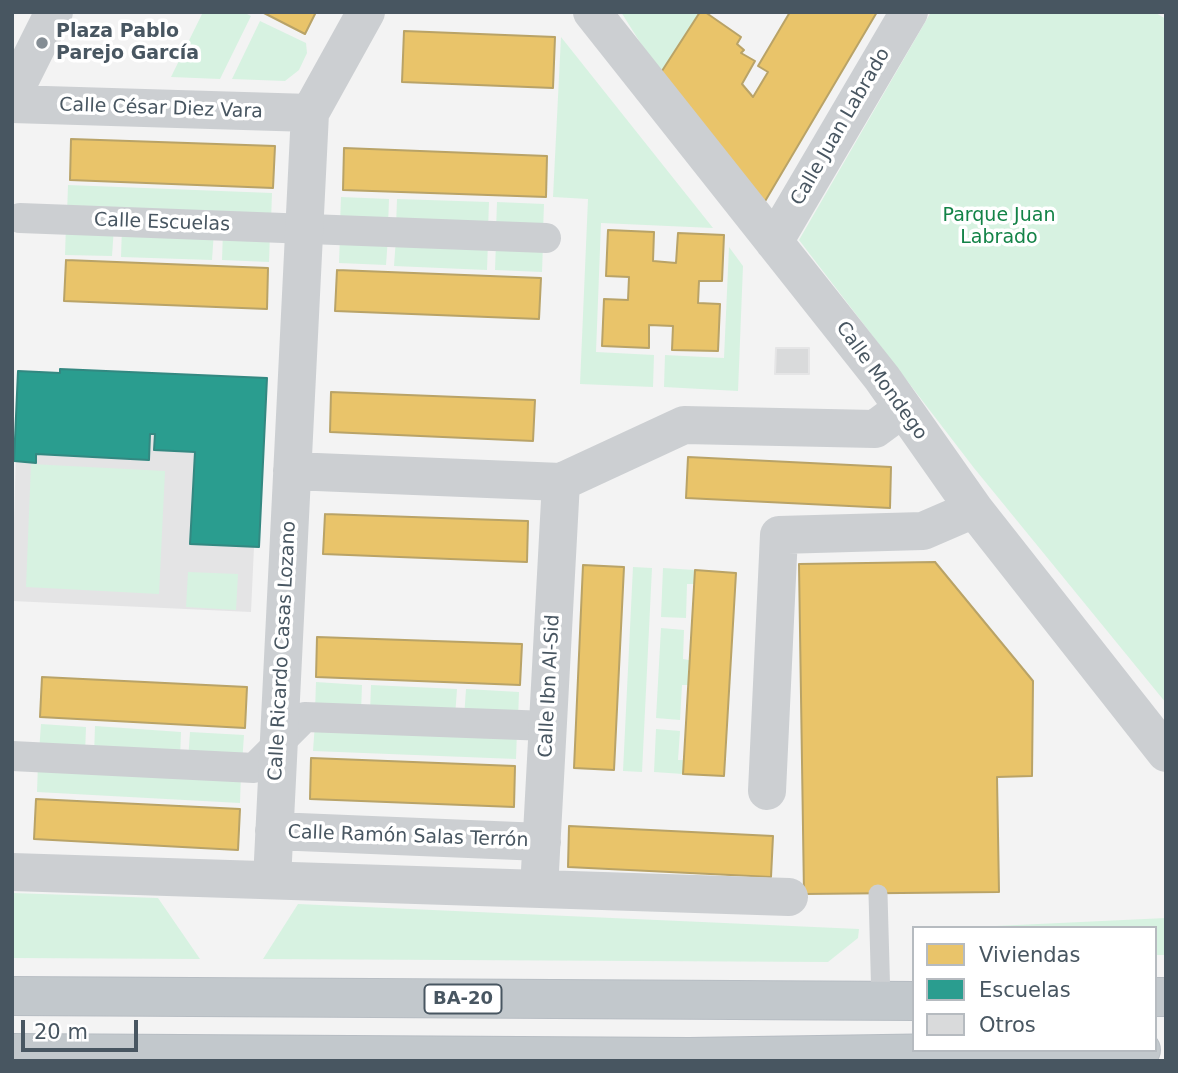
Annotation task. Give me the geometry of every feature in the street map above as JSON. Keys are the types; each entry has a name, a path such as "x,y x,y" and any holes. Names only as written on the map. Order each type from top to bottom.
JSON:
{"highway":[{"name":"BA-20","path":"12,996 897,1002"},
{"path":"12,1053 689,1057 1011,1052"}],"street":[{"path":"12,96 54,12"},
{"path":"304,229 310,113 366,12"},
{"name":"Calle Mondego","path":"592,12 882,378 974,509 1166,753"},
{"name":"Calle Juan Labrado","path":"774,242 909,12"},
{"name":"Calle César Diez Vara","path":"12,104 310,113"},
{"name":"Calle Escuelas","path":"20,218 546,238"},
{"name":"Calle Ricardo Casas Lozano","path":"272,880 274,831 266,756 292,471 304,229"},
{"path":"292,471 561,482 684,425 875,429 902,409"},
{"name":"Calle Ibn Al-Sid","path":"539,889 561,482"},
{"path":"767,791 779,536 923,531 974,509"},
{"path":"12,756 266,756 305,717 548,726"},
{"name":"Calle Ramón Salas Terrón","path":"274,831 542,842"},
{"path":"12,872 789,897"}],"lane":[{"path":"878,894 897,1002"}],"shaded area":[{"path":"60,369 267,378 259,547 254,547 251,612 12,601 18,371 59,373"}],"green space":[{"path":"203,12 243,12 251,16 220,79 171,77"},
{"path":"621,12 700,12 660,74"},
{"name":"Parque Juan Labrado","path":"931,12 1154,12 1166,19 1166,703 974,468 799,240"},
{"path":"260,21 306,43 307,53 299,70 285,81 232,79"},
{"path":"561,37 713,228 601,223 596,352 654,355 653,387 580,384 588,199 553,197"},
{"path":"68,185 272,193 271,222 67,215"},
{"path":"341,197 389,199 388,226 340,225"},
{"path":"397,199 489,202 488,230 396,227"},
{"path":"497,202 544,204 543,232 496,230"},
{"path":"66,225 114,227 112,256 65,255"},
{"path":"122,227 214,231 212,260 121,257"},
{"path":"223,231 270,233 269,262 222,260"},
{"path":"340,235 388,237 386,265 339,263"},
{"path":"396,238 488,242 487,270 394,266"},
{"path":"496,242 543,244 542,272 495,270"},
{"path":"729,247 743,266 738,391 664,387 665,355 724,358"},
{"path":"31,464 165,471 159,594 26,587"},
{"path":"633,567 652,568 642,772 623,771"},
{"path":"663,568 695,570 694,584 687,584 686,618 661,617"},
{"path":"188,572 238,574 236,610 186,607"},
{"path":"661,628 684,630 683,659 689,660 688,685 682,685 680,720 656,718"},
{"path":"316,682 362,685 361,713 315,711"},
{"path":"371,685 457,689 455,717 370,713"},
{"path":"466,689 519,692 518,720 464,718"},
{"path":"315,723 517,731 516,759 313,751"},
{"path":"41,724 86,727 85,755 39,752"},
{"path":"95,726 181,732 180,760 94,755"},
{"path":"656,729 680,731 678,760 684,760 683,774 654,772"},
{"path":"190,732 244,735 242,764 188,761"},
{"path":"38,763 241,773 240,803 37,792"},
{"path":"12,893 158,898 200,959 12,958"},
{"path":"298,904 859,929 858,938 828,962 263,959"},
{"path":"1166,918 1166,955 1157,955 1157,926 996,926"}],"building: Viviendas":[{"path":"262,12 316,12 305,34"},
{"path":"700,12 705,12 741,37 737,44 744,50 741,53 755,61 742,84 753,97 768,72 758,66 790,12 877,12 764,203 660,74"},
{"path":"404,31 555,37 553,88 402,82"},
{"path":"71,139 275,146 273,188 70,180"},
{"path":"344,148 547,156 546,197 343,190"},
{"path":"608,230 654,232 653,261 676,263 678,233 724,235 722,281 699,281 698,303 720,304 718,351 672,350 673,326 649,325 649,348 602,346 604,299 628,300 629,277 606,276"},
{"path":"66,260 268,268 267,309 64,301"},
{"path":"337,270 541,278 539,319 335,311"},
{"path":"331,392 535,400 533,441 330,432"},
{"path":"688,457 891,467 890,508 686,498"},
{"path":"325,514 528,521 527,562 323,554"},
{"path":"935,562 1033,681 1032,776 997,777 999,892 804,894 799,564"},
{"path":"583,565 624,567 614,770 574,768"},
{"path":"695,570 736,573 724,776 683,774"},
{"path":"317,637 522,644 520,685 316,677"},
{"path":"42,677 247,687 245,728 40,717"},
{"path":"311,758 515,766 514,807 310,799"},
{"path":"36,799 240,809 238,850 34,839"},
{"path":"569,826 773,836 771,877 568,867"}],"building: Escuelas":[{"path":"60,369 267,378 259,547 190,544 195,452 154,450 155,434 150,434 149,460 36,454 36,463 14,461 18,371 60,373"}],"building: Otros":[{"path":"776,348 809,348 809,374 775,374"}],"place":[{"name":"Plaza Pablo Parejo García","path":"42,43"}]}
